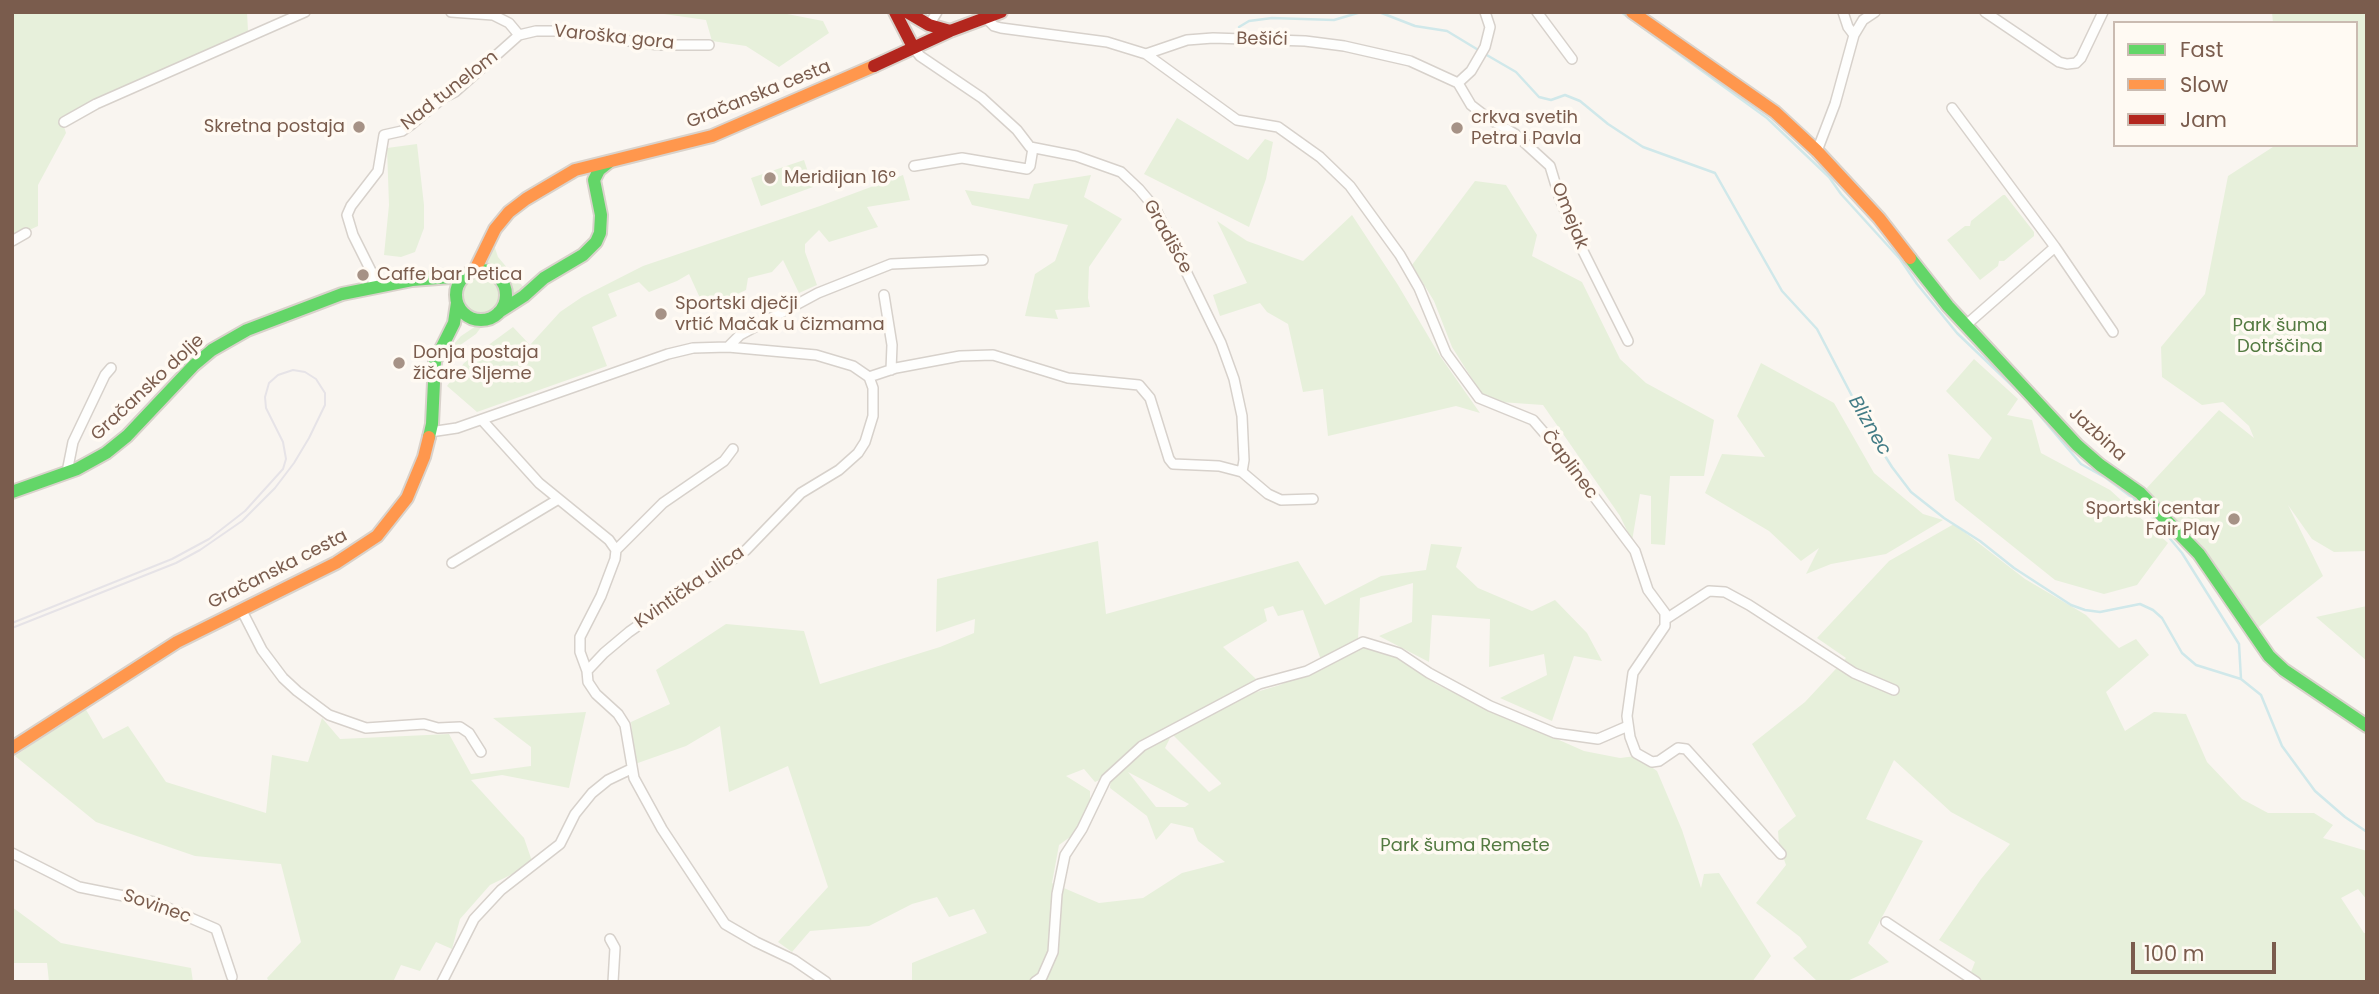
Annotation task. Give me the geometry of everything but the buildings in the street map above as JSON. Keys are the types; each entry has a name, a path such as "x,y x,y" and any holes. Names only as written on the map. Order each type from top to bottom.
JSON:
{"main road":[{"path":"895,12 913,47"},
{"path":"907,12 950,31"},
{"name":"Gračanska cesta","path":"470,273 495,229 509,212 575,170 589,164 712,136 950,31 1002,12"},
{"name":"Jazbina","path":"1632,12 1775,112 1817,151 1879,218 1948,306 2077,445 2140,493 2199,554 2269,656 2284,670 2367,726"},
{"path":"447,340 463,327 477,320 489,319 524,296 544,278 583,255 596,242 601,215 594,180 599,170 613,160"},
{"path":"575,170 585,172 594,187"},
{"path":"456,299 459,282 470,273 492,272 503,282 506,299 499,312"},
{"name":"Gračansko dolje","path":"12,492 92,462 117,445 183,375 212,350 234,337 342,294 470,273"},
{"path":"428,279 444,283 451,288 462,312 477,320"},
{"name":"Gračanska cesta","path":"12,748 177,642 336,564 377,536 412,489 430,432 435,361 454,323 456,299"}],"street":[{"path":"64,122 96,104 305,12"},
{"path":"451,12 493,15 509,23 519,35"},
{"path":"929,24 937,12"},
{"path":"1458,83 1483,51 1490,27 1485,12"},
{"path":"1537,12 1572,59"},
{"path":"1843,12 1854,35"},
{"path":"1817,151 1835,104 1854,35 1863,20 1875,12"},
{"path":"1985,12 2048,55 2067,64 2076,63 2081,58 2103,12"},
{"path":"986,18 995,26 1107,41 1146,54"},
{"name":"Varoška gora","path":"519,35 536,31 556,31 659,45 709,45"},
{"name":"Nad tunelom","path":"374,287 371,271 353,235 347,215 378,171 384,135 402,131 412,124 443,98 455,92 519,35"},
{"name":"Bešići","path":"1146,54 1187,40 1213,37 1305,41 1367,49 1410,61 1458,83"},
{"path":"913,47 918,54 982,98 1033,148 1027,169 984,160 962,159 914,166"},
{"name":"Čaplinec","path":"1146,54 1237,120 1279,127 1320,157 1350,186 1400,255 1419,288 1446,353 1479,398 1533,420 1559,450 1635,551 1648,590 1665,613 1666,620"},
{"name":"Omejak","path":"1458,83 1471,105 1515,134 1550,166 1560,200 1576,237 1628,341"},
{"path":"1952,108 2055,247 2113,332"},
{"name":"Gradišće","path":"1033,148 1076,156 1121,172 1155,208 1221,344 1234,379 1242,416 1242,472"},
{"path":"12,240 26,233"},
{"path":"1966,325 2055,247"},
{"path":"728,347 740,335 818,293 891,264 983,260"},
{"path":"884,296 892,345 891,370"},
{"path":"430,432 457,428 668,354 693,348 728,347 816,355 853,366 869,377 960,356 993,355 1068,378 1139,385 1150,398 1169,459 1173,464 1219,466 1242,472 1268,494 1281,500 1313,499"},
{"path":"67,472 73,442 105,375 111,368"},
{"name":"Kvintička ulica","path":"587,671 629,632 746,550 801,493 839,470 858,453 865,442 873,415 873,388 869,377"},
{"path":"482,420 539,483 609,540 616,550"},
{"path":"733,449 724,461 663,503 616,550 601,596 580,637 580,652 589,682 596,694 618,714 625,725 631,769 662,829 725,924 794,960 826,982"},
{"path":"453,563 558,500"},
{"path":"1781,854 1686,749 1678,748 1659,761 1652,762 1644,760 1636,753 1628,726 1627,702 1633,673 1665,626 1666,620 1709,591 1725,592 1854,673 1894,690"},
{"path":"241,609 262,650 283,678 329,715 366,728 424,724 438,728 460,727 469,733 481,752"},
{"path":"1035,982 1042,977 1053,952 1057,894 1065,855 1082,829 1102,785 1142,746 1259,684 1307,671 1363,642 1399,653 1429,673 1490,706 1555,733 1598,739 1628,726"},
{"path":"442,982 474,919 501,890 560,844 575,814 592,793 608,780 631,769"},
{"name":"Sovinec","path":"12,853 79,887 154,902 216,929 232,976"},
{"path":"1886,922 1976,982"},
{"path":"610,939 615,948 613,982"}],"green space":[{"path":"12,12 247,12 248,31 61,117 66,133 38,185 38,226 12,238"},
{"path":"650,12 777,12 823,21 829,33 779,67 746,46 712,41 706,20"},
{"name":"Park šuma Dotrščina","path":"2272,12 2367,12 2367,551 2334,552 2312,539 2288,505 2323,576 2255,630 2144,491 2219,410 2254,438 2249,426 2223,402 2202,405 2162,377 2161,347 2205,294 2228,176 2273,147 2358,147 2358,21 2273,21"},
{"path":"1177,118 1248,160 1265,139 1273,142 1266,179 1249,227 1144,174"},
{"path":"417,144 424,228 415,252 401,257 384,255 389,205 387,148"},
{"path":"804,160 813,187 761,206 751,178"},
{"path":"903,175 910,200 867,207 878,227 829,242 819,230 805,244 805,252 817,285 799,293 783,260 772,272 748,278 746,290 705,309 689,274 649,292 639,282 608,294 617,316 592,327 607,366 477,412 447,386 464,363 513,327 530,345 560,312 582,297 643,266"},
{"path":"1091,175 1084,197 1122,219 1089,267 1090,307 1055,310 1058,319 1025,316 1035,274 1055,261 1068,225 972,205 965,190 1029,199 1034,184"},
{"path":"1475,181 1506,185 1537,235 1532,256 1582,282 1620,359 1646,383 1714,420 1704,476 1670,476 1665,545 1651,544 1651,496 1640,494 1632,541 1620,516 1543,405 1486,401 1452,347 1434,301 1412,265"},
{"path":"2003,195 2034,232 2034,236 2004,261 1999,261 1998,266 1980,280 1947,240 1965,226 1970,226 1971,221"},
{"path":"1352,215 1440,356 1480,413 1456,406 1328,436 1323,389 1303,392 1288,324 1267,312 1260,303 1220,316 1213,295 1247,283 1217,221 1247,241 1303,261"},
{"path":"492,247 525,289 512,299 507,278 496,267 487,265"},
{"path":"481,277 494,282 499,295 494,308 481,313 468,308 463,295 468,282"},
{"path":"476,326 482,326 476,334 447,352 461,336"},
{"path":"1974,359 2018,399 2007,415 2032,420 2041,453 2110,490 2168,543 2137,585 2104,594 2055,580 1955,500 1948,454 1979,459 1992,438 1946,391"},
{"path":"1761,363 1834,403 1874,473 1923,514 1943,520 1886,554 1831,564 1806,574 1819,548 1801,561 1769,531 1705,493 1722,454 1765,457 1737,416"},
{"path":"1954,524 2025,579 2086,615 2119,648 2136,639 2149,655 2106,692 2125,731 2154,712 2186,714 2207,762 2242,799 2268,813 2314,813 2333,825 2323,838 2367,851 2367,900 2358,889 2341,898 2364,933 2367,933 2367,982 1967,982 1975,962 1939,940 1981,879 2010,844 1951,812 1894,760 1866,819 1923,841 1868,943 1889,962 1845,982 1818,982 1793,958 1807,947 1800,937 1756,903 1786,865 1779,845 1778,831 1796,816 1752,744 1805,702 1846,658 1817,638 1889,561"},
{"name":"Park šuma Remete","path":"1098,541 1106,614 1298,561 1325,605 1381,576 1426,570 1431,544 1462,547 1456,567 1478,588 1532,611 1555,600 1587,633 1602,661 1574,656 1552,721 1500,698 1547,675 1544,654 1489,667 1490,619 1432,615 1429,662 1379,636 1412,622 1413,583 1360,598 1358,639 1321,660 1303,610 1278,616 1273,606 1264,609 1267,621 1223,647 1257,680 1213,713 1253,693 1280,685 1362,645 1383,645 1436,684 1480,705 1584,751 1620,758 1636,756 1657,771 1682,830 1701,888 1704,874 1719,873 1771,956 1752,982 912,982 912,963 987,933 974,909 949,917 937,897 912,904 869,926 810,931 792,952 778,942 828,887 788,766 729,792 720,726 686,746 635,764 631,722 670,704 656,670 726,624 804,631 820,684 940,647 974,633 975,619 936,632 937,579","holes":["1172,734 1221,783 1221,784 1209,792 1165,748","1084,769 1095,782 1111,775 1110,788 1147,816 1156,840 1171,823 1193,828 1198,841 1225,862 1182,873 1143,898 1099,903 1052,883 1059,845 1077,832 1090,800 1090,791 1066,776","1128,772 1189,804 1185,807 1156,807"]},
{"path":"2367,606 2367,661 2316,617"},
{"path":"85,708 103,739 128,726 166,782 266,813 272,755 308,762 322,718 340,739 449,734 471,774 531,766 531,747 493,718 586,712 569,788 502,775 471,780 524,838 533,864 490,885 460,919 452,949 436,942 420,971 401,965 393,982 269,982 267,978 301,942 281,864 195,856 96,822 15,756"},
{"path":"12,907 61,943 191,968 193,982 49,982 47,963 12,963"}],"waterway":[{"name":"Bliznec","path":"1239,27 1249,21 1272,18 1334,20 1361,12"},
{"name":"Bliznec","path":"1379,12 1415,26 1447,31 1480,51"},
{"path":"1621,12 1767,118 1829,177 1900,259 1957,333 2026,399"},
{"name":"Bliznec","path":"1485,54 1516,72 1539,97 1551,100 1565,95 1580,101 1643,147 1715,173 1782,291 1817,329 1875,440 1911,492 2014,568 2071,605 2100,612 2140,604 2153,610 2162,618 2182,653 2196,665 2241,679 2261,695 2282,746 2315,791 2367,832"},
{"path":"2030,404 2081,464 2106,478 2142,505 2182,553 2239,644 2241,679"}],"tram line":[{"path":"12,623 172,559 209,539 245,511 283,469 286,459 283,442 266,408 265,397 269,383 278,375 293,370 305,372 316,379 325,393 325,405 309,438 275,488 242,521 176,563 12,628"}],"traffic: fast":[{"path":"499,312 524,296 544,278 583,255 596,242 600,233 601,215 594,180 599,170 609,162"},
{"path":"1910,258 1948,306 2077,445 2140,493 2199,554 2269,656 2284,670 2367,726"},
{"path":"481,270 499,277 506,295 499,313 481,320 463,313 456,295 463,277 481,270"},
{"path":"12,492 77,469 106,453 127,436 194,365 212,350 247,330 342,294 412,280 464,276"},
{"path":"429,437 435,361 454,323 457,303"}],"traffic: slow":[{"path":"1632,12 1775,112 1817,151 1879,218 1910,258"},
{"path":"475,270 495,229 509,212 575,170 712,136 874,66"},
{"path":"12,748 177,642 336,563 377,536 407,498 429,437"}],"traffic: jam":[{"path":"895,12 913,47"},
{"path":"907,12 929,25 950,31"},
{"path":"874,66 950,31 1001,12"}],"place":[{"name":"Skretna postaja","path":"359,127"},
{"name":"crkva svetih Petra i Pavla","path":"1457,128"},
{"name":"Meridijan 16°","path":"770,178"},
{"name":"Caffe bar Petica","path":"363,275"},
{"name":"Sportski dječji vrtić Mačak u čizmama","path":"661,314"},
{"name":"Donja postaja žičare Sljeme","path":"399,363"},
{"name":"Sportski centar Fair Play","path":"2234,519"}]}
